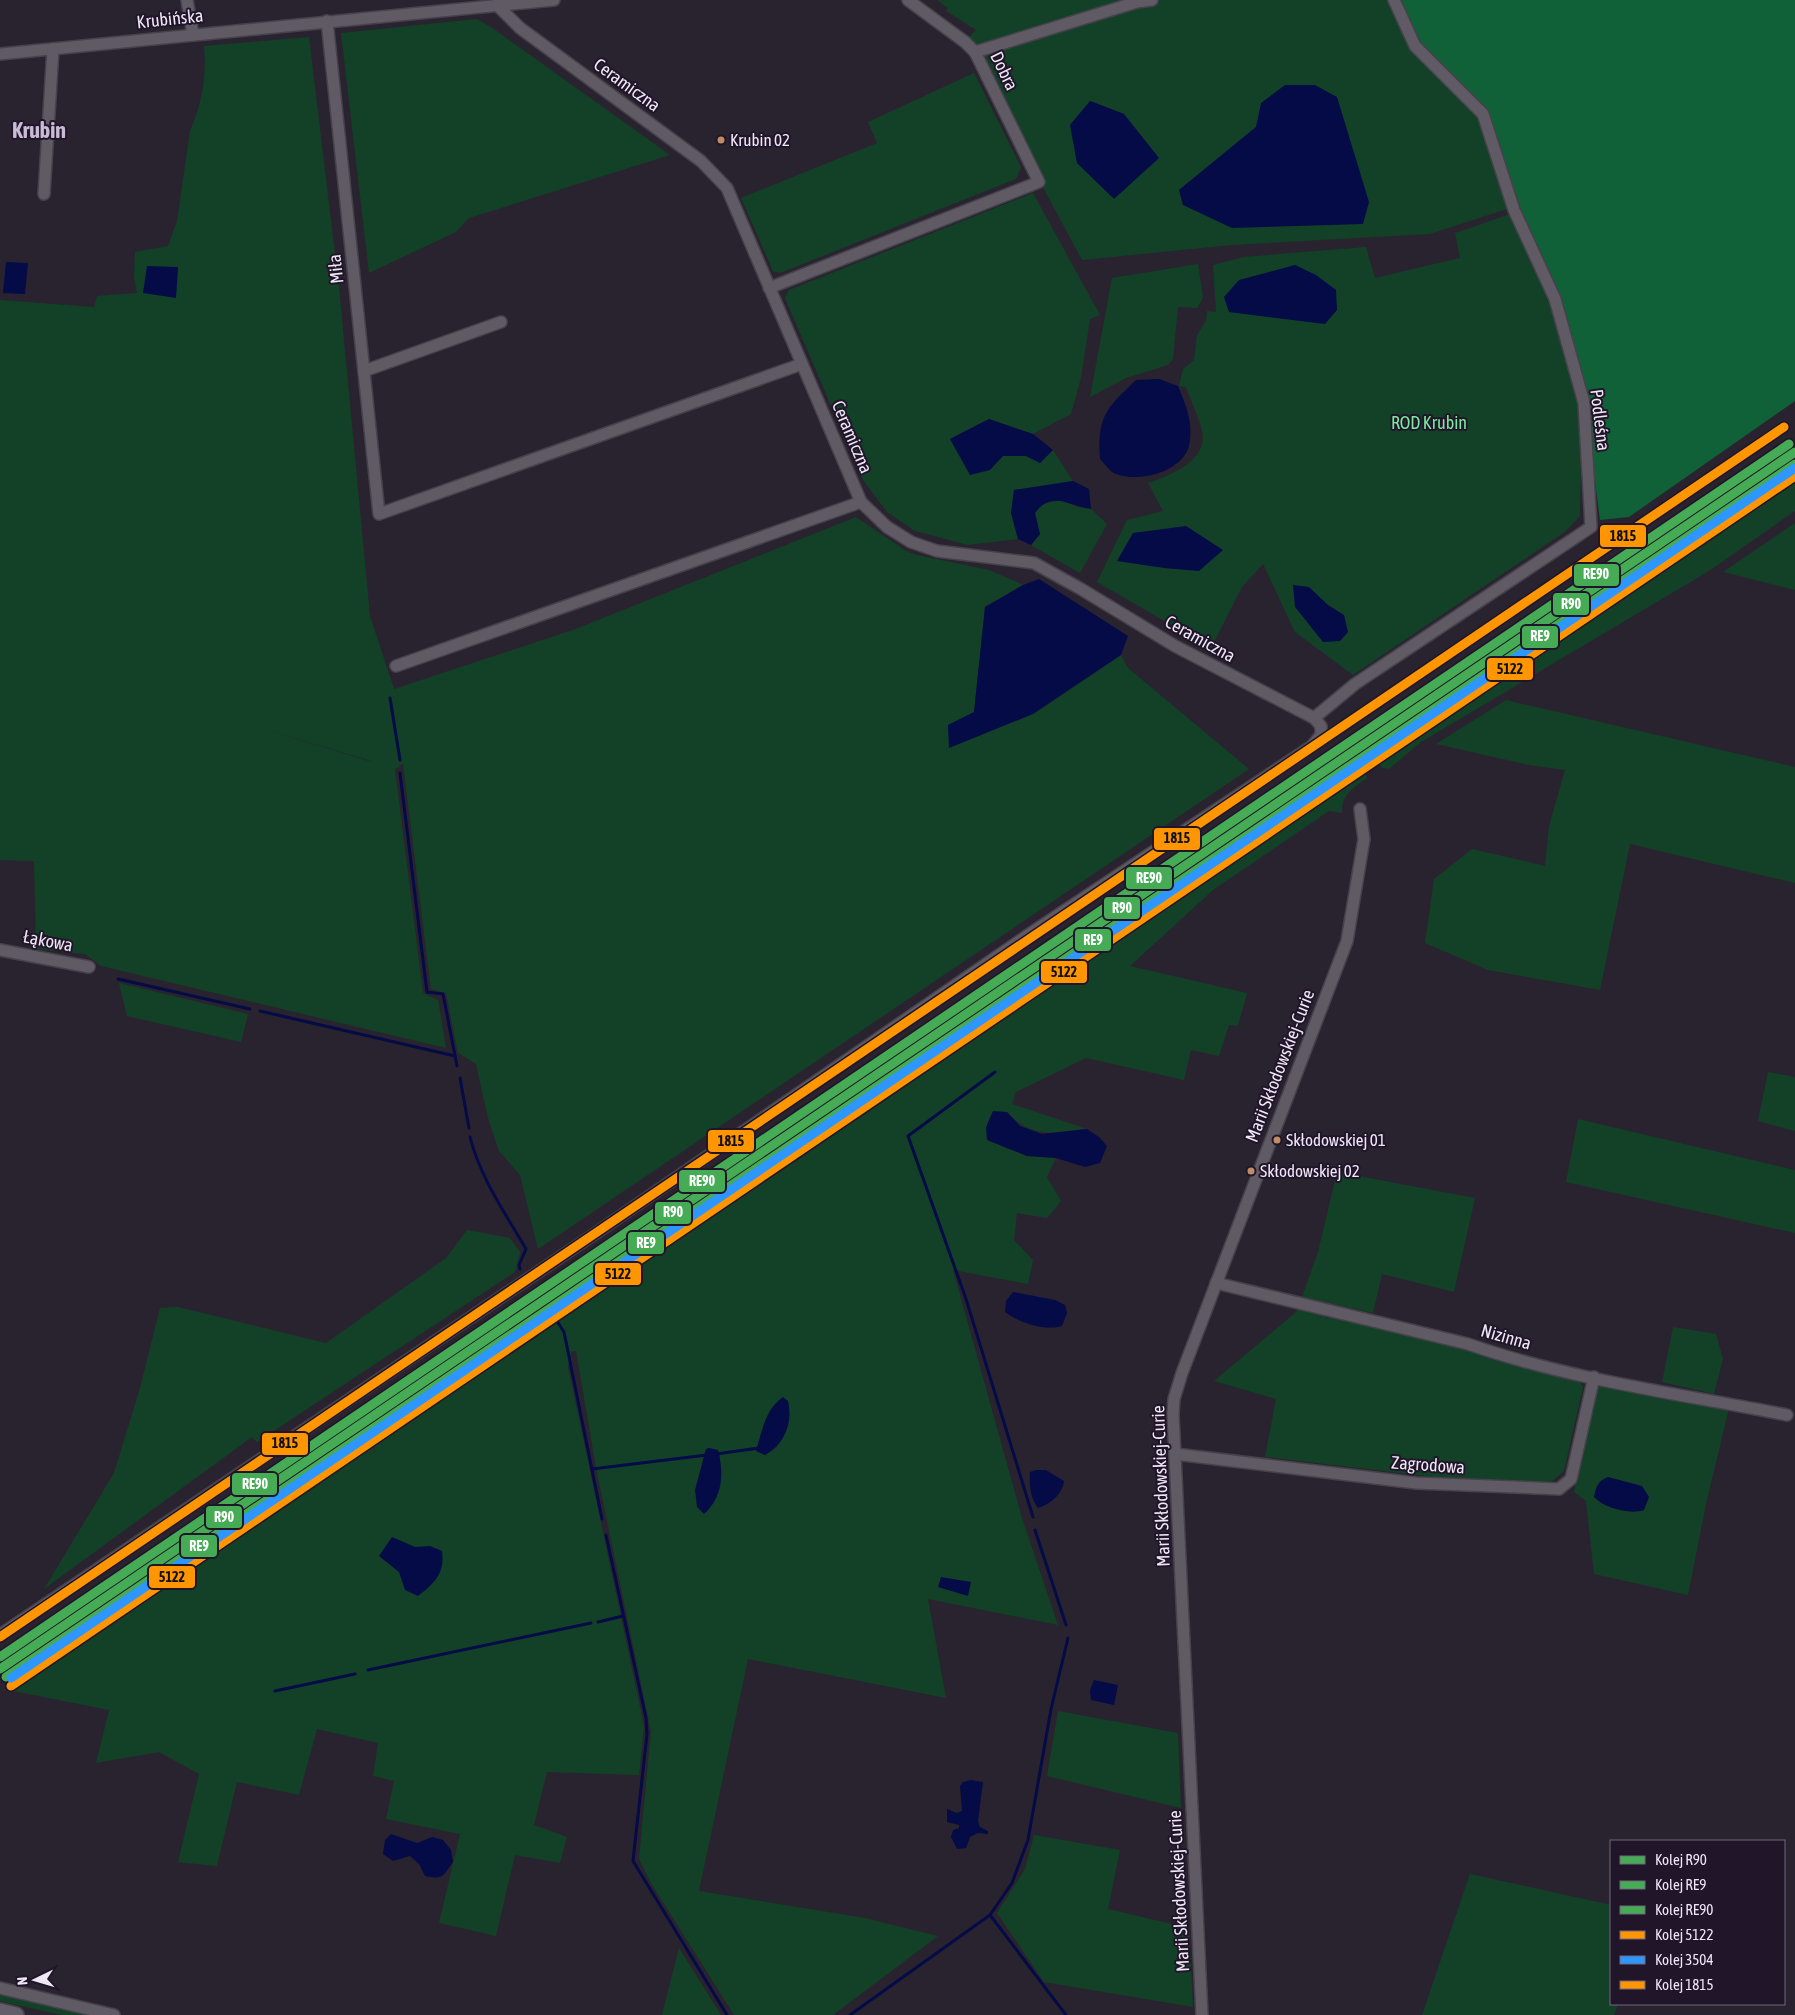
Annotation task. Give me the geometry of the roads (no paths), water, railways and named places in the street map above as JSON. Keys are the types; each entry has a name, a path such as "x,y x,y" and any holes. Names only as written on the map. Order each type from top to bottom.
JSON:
{"main road":[{"path":"0,2011 16,2015"}],"street":[{"path":"187,0 193,35"},
{"name":"Krubińska","path":"0,54 498,5 512,2 554,0"},
{"name":"Dobra","path":"769,288 1039,182 975,52 965,42 908,0"},
{"path":"975,52 1137,2 1152,0"},
{"name":"Podleśna","path":"1314,718 1349,688 1591,527 1584,404 1555,299 1514,210 1482,114 1415,46 1394,0"},
{"name":"Ceramiczna","path":"498,5 534,39 701,161 727,188 861,502 887,527 911,542 937,551 1034,563 1082,588 1192,656 1314,718"},
{"name":"Miła","path":"327,21 379,514 802,364"},
{"path":"44,194 53,49"},
{"path":"364,370 501,322"},
{"path":"396,666 861,502"},
{"path":"0,1635 596,1234 1034,931 1312,746 1322,732 1321,726 1314,718"},
{"name":"Marii Skłodowskiej-Curie","path":"1202,2015 1173,1414 1176,1393 1216,1283 1347,941 1364,839 1360,809"},
{"name":"Łąkowa","path":"0,950 89,967"},
{"name":"Nizinna","path":"1216,1283 1468,1344 1503,1356 1594,1377 1787,1415"},
{"name":"Zagrodowa","path":"1175,1454 1416,1483 1558,1490 1571,1479 1594,1377"},
{"path":"0,1988 114,2015"}],"waterway":[{"path":"390,698 400,760"},
{"path":"400,773 427,992 443,994 457,1066"},
{"path":"118,979 250,1009"},
{"path":"260,1011 455,1056"},
{"path":"995,1072 908,1136 966,1299 1033,1517"},
{"path":"460,1078 469,1128"},
{"path":"470,1137 474,1152 487,1181 526,1249 519,1265 520,1269"},
{"path":"551,1312 564,1332 602,1519"},
{"path":"716,1454 759,1448"},
{"path":"592,1469 707,1455"},
{"path":"1035,1530 1066,1625"},
{"path":"606,1535 646,1718 647,1734 633,1861 727,2015"},
{"path":"598,1622 623,1616"},
{"path":"368,1670 591,1623"},
{"path":"990,1915 1012,1883 1028,1840 1051,1709 1068,1638"},
{"path":"275,1691 355,1674"},
{"path":"850,2015 990,1915 1066,2015"}],"rail line":[{"name":"1815","path":"0,1637 1784,427"},
{"name":"RE90","path":"0,1657 1789,444"},
{"name":"R90","path":"0,1669 1795,452"},
{"name":"RE9","path":"6,1677 1795,464"},
{"name":"3504","path":"11,1678 1795,468"},
{"name":"5122","path":"11,1686 1795,476"}],"place":[{"name":"Krubin 02","path":"721,140"},
{"name":"Skłodowskiej 01","path":"1277,1140"},
{"name":"Skłodowskiej 02","path":"1251,1171"}],"district":[{"name":"Krubin","path":"39,130"}],"park label":[{"name":"ROD Krubin","path":"1429,423"}]}
